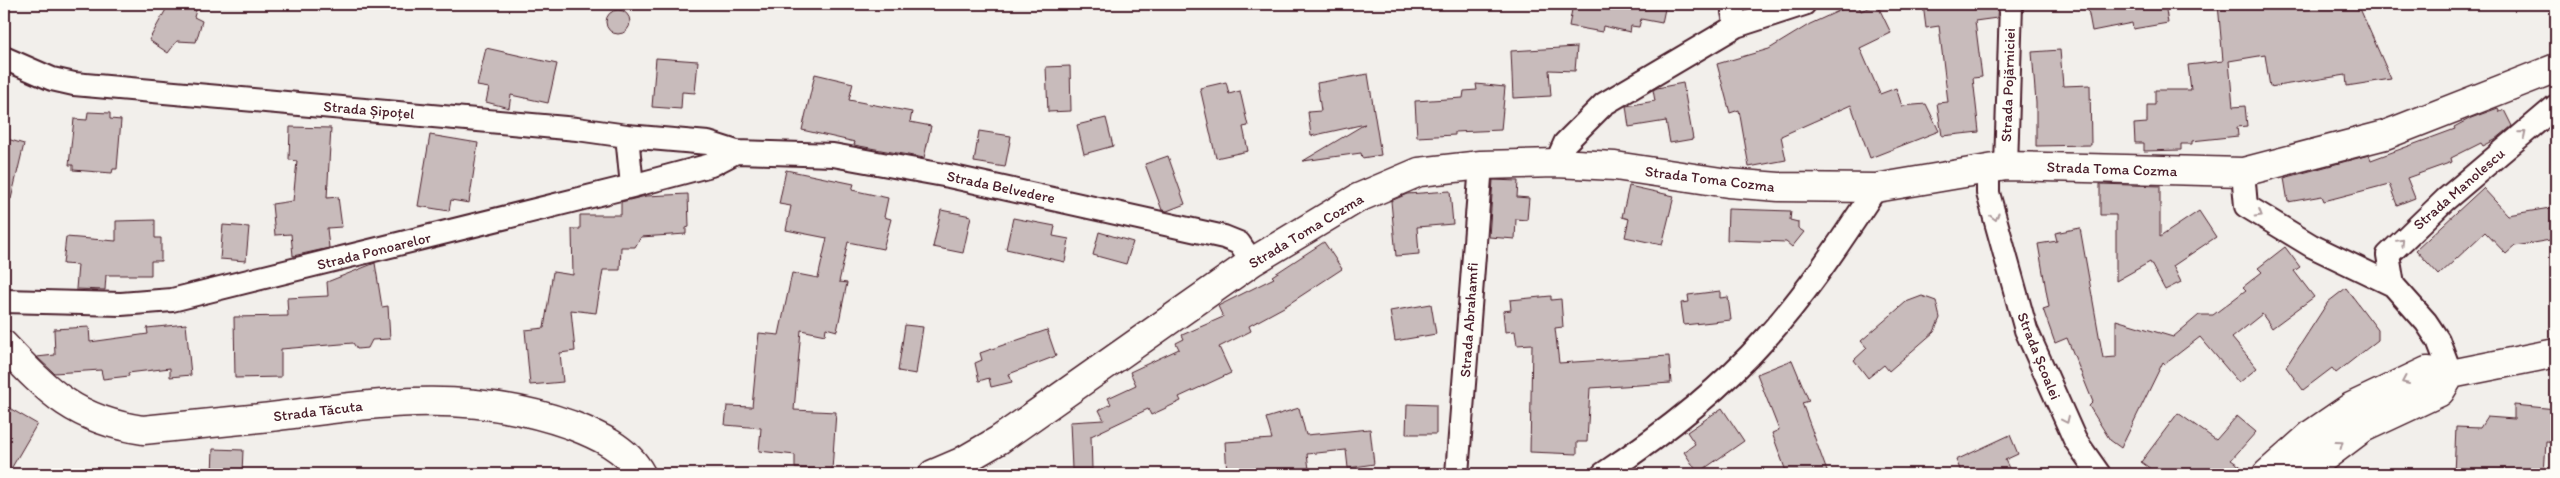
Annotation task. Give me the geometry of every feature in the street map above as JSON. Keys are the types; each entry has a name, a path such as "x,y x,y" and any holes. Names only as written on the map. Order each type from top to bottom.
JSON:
{"street":[{"path":"1734,4 1732,12 1736,26"},
{"path":"1556,163 1565,143 1604,104 1736,26 1804,4"},
{"name":"Strada Pojărniciei","path":"1997,168 2005,140 2011,4"},
{"name":"Strada Șipoțel","path":"4,58 52,79 74,84 577,129 627,136 708,143 736,152"},
{"name":"Strada Toma Cozma","path":"933,474 961,462 999,440 1252,262 1329,214 1385,186 1419,172 1481,165 1556,163 1615,166 1728,184 1779,187 1876,188 1997,168 2244,172 2385,135 2556,68"},
{"name":"Strada Manolescu","path":"2393,285 2388,255 2445,200 2556,106"},
{"path":"627,136 632,186"},
{"name":"Strada Ponoarelor","path":"4,300 121,304 172,300 632,186 711,165 736,152"},
{"name":"Strada Belvedere","path":"736,152 834,155 959,178 1224,238 1238,243 1252,262"},
{"name":"Strada Abrahamfi","path":"1457,474 1481,165"},
{"name":"Strada Școalei","path":"1997,168 1988,192 2026,330 2076,440 2100,474"},
{"path":"2244,172 2246,206 2312,246 2393,285 2434,334 2451,374"},
{"path":"1603,474 1692,410 1766,338 1820,271 1876,188"},
{"name":"Strada Tăcuta","path":"4,345 34,377 60,400 93,418 116,426 144,430 399,402 470,402 537,413 584,430 623,452 641,474"},
{"path":"2267,474 2313,433 2351,407 2428,371 2451,374 2556,353"},
{"path":"2302,474 2363,428 2440,392 2451,374"}],"building":[{"path":"169,4 198,4 194,17 202,21 196,42 177,41 168,53 149,40"},
{"path":"1573,4 1594,4 1611,7 1611,4 1666,4 1662,23 1641,19 1639,27 1631,26 1630,32 1603,26 1602,32 1569,26"},
{"path":"1854,4 1858,4 1861,11 1877,4 1891,33 1860,48 1880,94 1896,88 1902,106 1926,104 1939,131 1870,158 1851,105 1781,136 1786,160 1749,167 1739,110 1730,113 1717,64 1769,49 1810,24"},
{"path":"1923,4 1998,4 1997,18 1975,21 1982,77 1973,78 1979,132 1942,136 1937,103 1948,102 1939,26 1926,28"},
{"path":"2087,4 2165,4 2168,23 2133,29 2132,23 2092,31"},
{"path":"2218,4 2358,4 2391,79 2347,86 2346,75 2270,87 2265,55 2229,61 2233,107 2245,106 2247,126 2237,127 2238,136 2192,141 2192,144 2181,144 2181,150 2144,151 2144,143 2135,143 2134,124 2147,123 2147,105 2155,105 2155,90 2191,90 2188,65 2223,61"},
{"path":"618,10 623,11 629,17 629,27 623,33 618,34 613,33 607,27 606,22 607,17 613,11"},
{"path":"1577,47 1575,71 1549,70 1551,96 1513,98 1511,51"},
{"path":"486,48 557,64 548,103 511,95 509,108 486,102 489,88 477,86"},
{"path":"2060,50 2063,86 2090,85 2091,145 2036,146 2036,103 2032,52"},
{"path":"656,58 698,61 695,93 682,92 681,109 652,107"},
{"path":"1070,66 1071,111 1048,112 1046,67"},
{"path":"815,74 853,83 849,100 912,112 910,122 931,126 924,158 854,145 855,142 802,130"},
{"path":"1368,74 1381,155 1362,158 1361,153 1303,161 1365,124 1311,136 1308,112 1321,111 1317,83"},
{"path":"1226,82 1229,94 1240,91 1248,126 1243,127 1248,151 1216,158 1200,88"},
{"path":"1683,83 1693,139 1670,143 1666,121 1629,127 1626,106 1655,101 1653,90"},
{"path":"1476,84 1505,87 1501,130 1455,132 1455,135 1417,137 1415,101 1463,98 1464,91 1477,90"},
{"path":"2498,108 2500,112 2504,110 2512,126 2495,140 2483,146 2481,143 2451,158 2452,162 2407,178 2415,198 2397,205 2389,184 2324,201 2322,196 2288,202 2284,178 2369,155 2371,160 2455,129 2454,127 2471,118"},
{"path":"88,112 110,113 110,119 121,120 117,169 113,169 112,173 73,170 73,165 69,165 74,119 87,120"},
{"path":"1106,118 1113,146 1084,154 1077,125"},
{"path":"290,127 331,128 327,198 338,197 342,227 327,228 329,248 293,256 291,234 275,235 272,204 293,201 297,161 289,160"},
{"path":"979,131 1011,136 1005,167 974,162"},
{"path":"430,135 478,143 469,203 451,200 449,211 418,206"},
{"path":"4,138 24,144 11,199 4,198"},
{"path":"1168,156 1185,204 1167,211 1162,210 1145,164"},
{"path":"786,170 854,184 852,190 888,198 884,217 891,219 883,249 848,242 839,282 847,283 837,331 826,328 825,335 801,330 794,410 836,412 832,470 795,468 795,455 759,451 761,428 725,425 727,406 752,407 759,333 779,335 792,273 818,278 827,238 786,230 791,206 779,204"},
{"path":"1493,180 1518,181 1517,197 1529,198 1527,220 1516,219 1515,239 1489,237"},
{"path":"2100,184 2160,186 2160,237 2199,211 2216,237 2173,266 2181,282 2165,290 2150,262 2116,281 2116,215 2100,215"},
{"path":"1629,186 1674,196 1662,245 1625,237 1629,219 1622,217"},
{"path":"2483,188 2508,215 2556,207 2556,239 2515,246 2506,254 2485,232 2439,275 2416,250"},
{"path":"1450,191 1453,224 1417,227 1419,254 1396,256 1391,201 1407,194"},
{"path":"688,194 689,227 686,228 686,234 641,237 635,247 621,247 620,270 603,270 596,313 571,310 575,351 560,353 563,382 530,385 525,330 544,328 553,272 573,275 572,229 580,229 580,215 621,215 621,202 646,196"},
{"path":"1728,209 1791,211 1790,220 1798,222 1798,228 1804,232 1792,247 1786,242 1727,240"},
{"path":"941,210 971,216 963,253 933,247"},
{"path":"1013,218 1055,226 1053,236 1069,239 1065,262 1006,249"},
{"path":"155,220 155,238 161,238 161,261 151,261 151,275 106,275 105,290 76,289 78,265 63,264 66,237 116,241 116,221"},
{"path":"223,225 249,227 246,261 220,259"},
{"path":"2080,228 2103,358 2116,357 2116,320 2173,337 2199,315 2213,315 2246,290 2243,287 2262,272 2258,268 2285,247 2300,267 2294,271 2314,297 2272,328 2262,314 2232,338 2257,368 2239,383 2200,337 2165,364 2163,362 2121,448 2110,440 2089,406 2093,402 2067,338 2055,343 2043,309 2049,307 2038,244 2057,241 2055,233"},
{"path":"1099,232 1133,242 1126,264 1093,255"},
{"path":"1324,242 1342,269 1284,307 1249,326 1251,331 1219,347 1231,373 1179,397 1181,401 1151,415 1148,409 1091,436 1092,469 1072,469 1070,422 1104,420 1099,410 1111,404 1108,398 1136,385 1130,372 1179,349 1176,343 1184,339 1182,335 1223,317 1218,306 1274,278 1272,276"},
{"path":"375,263 382,307 388,306 390,339 372,340 368,348 357,349 353,343 281,349 281,377 235,378 234,317 288,316 287,298 328,296 327,282"},
{"path":"2346,288 2378,330 2378,340 2336,373 2332,368 2303,390 2286,367 2328,302"},
{"path":"1720,291 1720,298 1728,297 1731,320 1684,325 1681,303 1689,302 1688,295"},
{"path":"1551,296 1551,300 1561,299 1563,327 1555,328 1559,363 1669,356 1671,383 1590,388 1587,442 1577,442 1577,454 1530,452 1532,344 1517,345 1515,331 1505,332 1503,311 1511,310 1510,300"},
{"path":"1922,296 1936,301 1940,318 1934,332 1889,371 1884,365 1868,378 1854,360 1867,348 1861,341 1906,302"},
{"path":"1431,304 1436,334 1395,341 1390,311"},
{"path":"186,324 191,375 170,377 170,368 128,373 129,376 103,379 101,370 54,373 37,357 55,355 54,329 89,327 90,342 148,334 147,328"},
{"path":"905,325 923,327 916,374 898,371"},
{"path":"1047,330 1056,356 1009,374 1012,382 991,387 989,378 979,381 975,363 982,360 980,353"},
{"path":"1792,360 1809,401 1802,403 1828,474 1787,474 1772,433 1779,430 1757,374"},
{"path":"1407,404 1436,405 1436,434 1406,434"},
{"path":"4,405 37,424 8,474 4,474"},
{"path":"2514,405 2556,409 2556,443 2546,442 2544,474 2454,474 2456,427 2480,428 2487,417 2514,419"},
{"path":"1299,408 1306,435 1370,429 1374,464 1348,468 1346,450 1307,454 1309,469 1262,474 1227,474 1225,442 1272,439 1266,418"},
{"path":"1722,408 1744,441 1698,473 1684,452 1695,444 1687,432"},
{"path":"2178,413 2216,440 2237,416 2256,432 2231,460 2252,474 2158,474 2141,462"},
{"path":"2010,435 2018,454 2005,460 2012,474 1962,474 1956,460"},
{"path":"213,449 243,450 242,474 212,474"}]}
